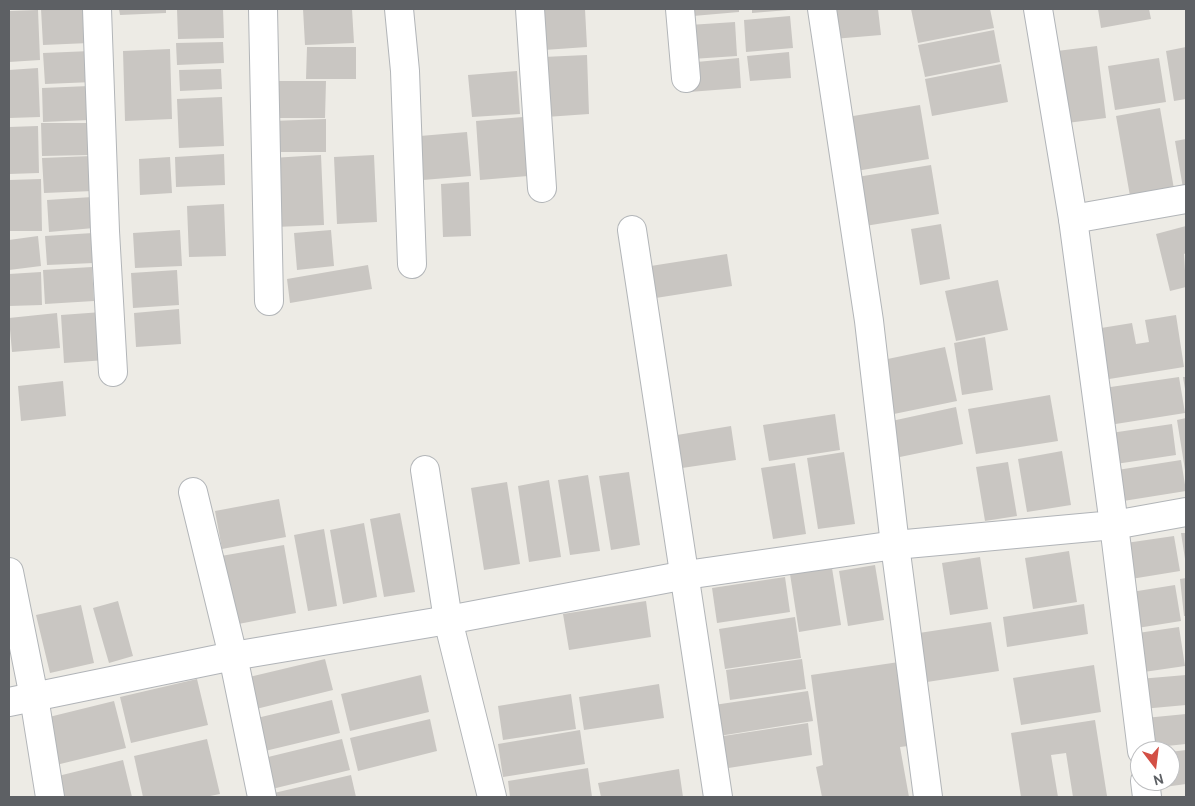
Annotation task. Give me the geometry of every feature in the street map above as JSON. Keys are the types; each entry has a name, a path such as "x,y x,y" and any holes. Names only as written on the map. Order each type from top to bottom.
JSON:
{"street":[{"path":"97,9 105,231 113,372"},
{"path":"263,9 269,301"},
{"path":"399,9 405,71 412,264"},
{"path":"530,9 542,188"},
{"path":"680,9 686,78"},
{"path":"822,9 869,321 895,545 928,797"},
{"path":"1038,9 1073,219 1141,741"},
{"path":"1073,219 1186,199"},
{"path":"632,230 686,575 718,797"},
{"path":"425,470 448,620 492,797"},
{"path":"193,492 233,656 262,797"},
{"path":"22,699 233,656 448,620 686,575 895,545 1114,525 1186,512"},
{"path":"9,572 22,699 50,797"}],"building":[{"path":"41,9 88,9 89,43 43,45"},
{"path":"119,9 166,9 166,13 120,15"},
{"path":"177,9 223,9 224,38 178,39"},
{"path":"303,9 352,9 354,43 305,45"},
{"path":"542,9 585,9 587,47 544,50"},
{"path":"692,9 739,9 739,12 693,16"},
{"path":"752,9 788,9 788,10 752,13"},
{"path":"830,9 878,9 881,35 833,39"},
{"path":"911,9 990,9 994,28 918,43"},
{"path":"1098,9 1149,9 1151,19 1101,28"},
{"path":"38,10 40,60 9,62 9,11"},
{"path":"790,16 793,48 746,52 744,20"},
{"path":"735,22 737,56 692,59 689,25"},
{"path":"994,30 1000,62 925,77 918,45"},
{"path":"223,42 224,63 177,65 176,43"},
{"path":"1097,46 1106,118 1067,123 1057,51"},
{"path":"307,47 356,47 356,79 306,79"},
{"path":"1186,47 1186,99 1174,101 1166,51"},
{"path":"170,49 172,119 125,121 123,51"},
{"path":"91,51 93,82 45,84 43,53"},
{"path":"789,52 791,78 750,81 747,56"},
{"path":"587,55 589,114 546,117 543,57"},
{"path":"739,58 741,88 689,92 686,63"},
{"path":"1159,58 1166,102 1115,110 1108,66"},
{"path":"1001,64 1008,102 932,116 925,79"},
{"path":"38,68 40,117 9,118 9,70"},
{"path":"221,69 222,89 180,91 179,70"},
{"path":"517,71 520,114 472,117 468,75"},
{"path":"271,81 326,81 325,118 271,118"},
{"path":"89,86 90,120 43,122 42,88"},
{"path":"222,97 224,146 179,148 177,99"},
{"path":"920,105 929,159 850,172 841,118"},
{"path":"1160,108 1174,189 1130,196 1116,116"},
{"path":"523,117 528,176 480,180 476,121"},
{"path":"326,119 326,152 273,152 272,121"},
{"path":"41,123 90,123 91,155 42,156"},
{"path":"38,126 39,173 9,174 9,127"},
{"path":"467,132 471,176 423,180 420,136"},
{"path":"1186,139 1186,187 1183,188 1175,141"},
{"path":"224,154 225,185 176,187 175,157"},
{"path":"321,155 324,225 275,227 272,158"},
{"path":"374,155 377,222 337,224 334,157"},
{"path":"91,156 93,191 44,193 42,158"},
{"path":"170,157 172,193 140,195 139,159"},
{"path":"931,165 939,214 859,227 851,178"},
{"path":"41,179 42,231 9,231 9,180"},
{"path":"469,182 471,236 443,237 441,184"},
{"path":"92,197 94,228 49,232 47,200"},
{"path":"224,204 226,256 189,257 187,206"},
{"path":"941,224 950,279 920,285 911,229"},
{"path":"1186,226 1186,253 1184,254 1186,287 1170,291 1156,234"},
{"path":"180,230 182,266 135,268 133,233"},
{"path":"331,230 334,266 297,270 294,233"},
{"path":"93,233 94,263 47,265 45,236"},
{"path":"38,236 41,266 9,270 9,240"},
{"path":"727,254 732,286 643,300 638,268"},
{"path":"368,265 372,289 290,303 287,279"},
{"path":"92,267 94,301 45,304 43,270"},
{"path":"177,270 179,305 133,308 131,273"},
{"path":"41,272 42,305 9,306 9,274"},
{"path":"998,280 1008,330 956,341 945,291"},
{"path":"179,309 181,344 136,347 134,313"},
{"path":"102,312 106,360 64,363 61,315"},
{"path":"57,313 60,348 12,352 9,318"},
{"path":"1176,315 1184,367 1103,380 1095,329 1132,323 1136,344 1149,342 1145,320"},
{"path":"985,337 993,390 962,395 954,343"},
{"path":"945,347 957,401 889,415 878,361"},
{"path":"1179,377 1185,413 1103,426 1097,389"},
{"path":"1183,377 1186,377 1186,389 1185,389"},
{"path":"63,381 66,416 21,421 18,386"},
{"path":"1050,395 1058,441 976,454 968,409"},
{"path":"956,407 963,444 895,458 887,422"},
{"path":"835,414 840,450 769,461 763,425"},
{"path":"1186,418 1186,469 1185,470 1177,420"},
{"path":"1172,424 1176,455 1109,465 1104,434"},
{"path":"731,426 736,460 682,468 677,435"},
{"path":"1062,451 1071,505 1027,512 1018,459"},
{"path":"844,452 855,524 818,529 807,458"},
{"path":"1181,460 1186,491 1117,502 1111,471"},
{"path":"1008,462 1017,516 985,521 976,467"},
{"path":"795,463 806,534 773,539 761,468"},
{"path":"629,472 640,545 611,550 599,476"},
{"path":"588,475 600,551 570,555 558,480"},
{"path":"549,480 561,557 529,562 518,486"},
{"path":"507,482 520,564 484,570 471,488"},
{"path":"279,499 286,537 222,549 215,511"},
{"path":"400,513 415,592 384,597 370,519"},
{"path":"364,523 377,597 343,604 330,530"},
{"path":"324,529 337,606 308,611 294,535"},
{"path":"1181,533 1186,533 1186,559 1185,559"},
{"path":"1174,536 1180,571 1131,579 1126,543"},
{"path":"284,545 296,613 233,625 221,556"},
{"path":"1069,551 1077,602 1033,609 1025,558"},
{"path":"980,557 988,609 950,615 942,563"},
{"path":"875,565 884,620 848,626 839,571"},
{"path":"832,568 841,625 799,632 790,574"},
{"path":"785,577 790,612 717,623 712,588"},
{"path":"1186,578 1186,616 1184,616 1180,579"},
{"path":"1175,585 1181,621 1131,629 1125,593"},
{"path":"118,601 133,656 109,663 93,608"},
{"path":"646,601 651,637 569,650 563,614"},
{"path":"1084,604 1088,634 1007,647 1003,617"},
{"path":"81,605 94,663 50,673 36,615"},
{"path":"795,617 801,658 725,669 719,629"},
{"path":"991,622 999,671 927,682 919,633"},
{"path":"1179,627 1185,666 1137,673 1131,634"},
{"path":"325,659 333,690 252,710 245,678"},
{"path":"802,659 806,689 730,700 726,670"},
{"path":"899,662 908,746 900,747 909,797 822,797 816,767 823,765 811,675"},
{"path":"1094,665 1101,712 1021,725 1013,678"},
{"path":"421,675 429,712 350,731 341,694"},
{"path":"1186,675 1186,705 1142,709 1139,679"},
{"path":"197,679 208,725 131,743 120,697"},
{"path":"659,684 664,718 584,730 579,697"},
{"path":"808,691 813,721 719,736 714,705"},
{"path":"571,694 576,729 503,740 498,706"},
{"path":"332,700 340,733 265,751 257,718"},
{"path":"114,701 126,748 56,765 45,718"},
{"path":"1186,714 1186,744 1180,745 1180,741 1147,741 1145,718"},
{"path":"430,719 437,751 358,771 350,738"},
{"path":"1095,720 1107,796 1073,797 1066,753 1051,755 1058,797 1021,797 1011,733"},
{"path":"808,723 812,755 722,769 717,737"},
{"path":"580,730 585,764 503,777 498,744"},
{"path":"207,739 220,794 205,797 143,797 134,756"},
{"path":"342,739 350,770 272,789 264,758"},
{"path":"1186,750 1186,784 1180,785 1180,751"},
{"path":"123,760 132,797 54,797 50,778"},
{"path":"588,768 592,797 510,797 508,781"},
{"path":"679,769 683,797 601,797 598,783"},
{"path":"351,775 356,797 275,797 274,793"}]}
